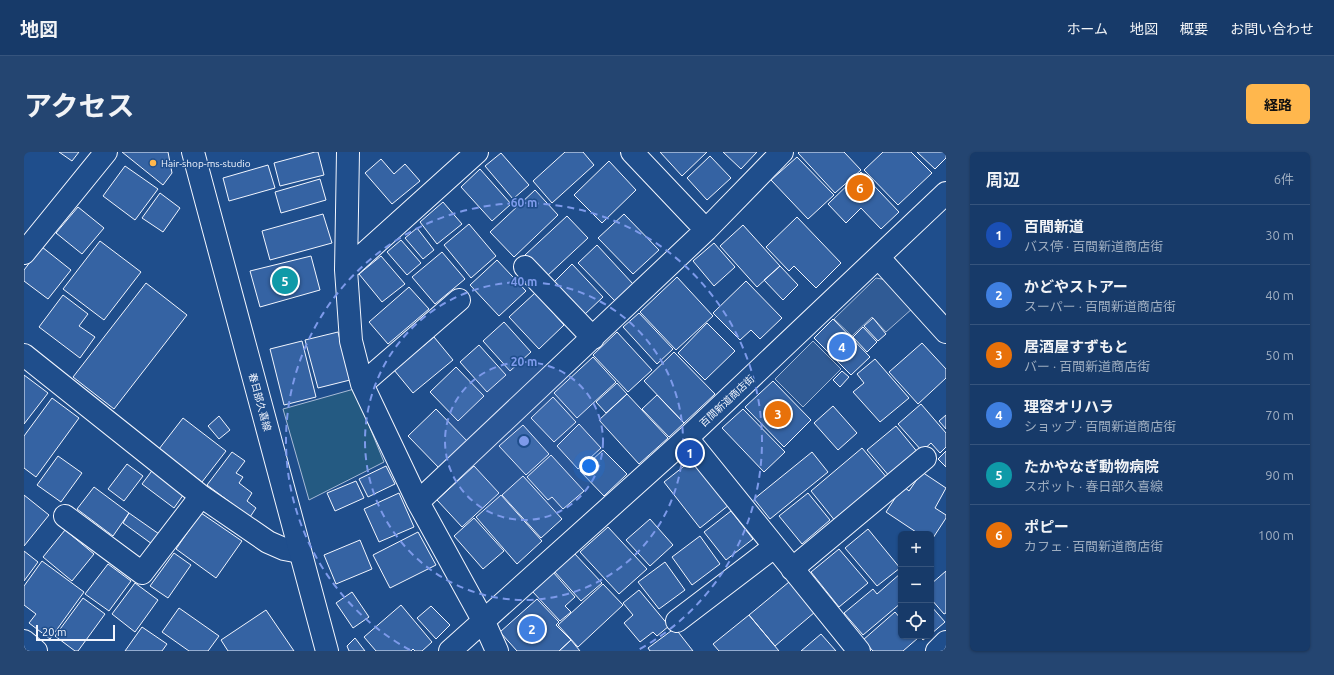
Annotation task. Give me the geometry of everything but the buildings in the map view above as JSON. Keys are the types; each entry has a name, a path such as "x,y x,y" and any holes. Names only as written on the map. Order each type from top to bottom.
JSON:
{"street":[{"path":"24,253 106,152"},
{"name":"春日部久喜線","path":"193,152 328,651"},
{"path":"348,152 346,270 351,341 362,384 418,502 484,622 497,651"},
{"path":"346,270 477,152"},
{"path":"632,152 706,230"},
{"path":"418,502 706,230 782,152"},
{"name":"百間新道商店街","path":"450,651 688,438 946,193"},
{"path":"879,258 946,332"},
{"path":"526,267 593,338"},
{"path":"362,384 459,300"},
{"path":"24,355 201,496 268,542 284,549 300,552"},
{"path":"688,438 859,651"},
{"path":"792,569 926,458"},
{"path":"65,516 142,573 201,496"},
{"path":"677,621 774,547"},
{"path":"24,641 36,651"},
{"path":"937,651 946,642"}],"shaded area":[{"path":"876,278 887,280 913,308 886,332 872,317 852,336 834,319"},
{"path":"813,341 841,369 803,407 775,379"},
{"path":"354,389 384,462 309,500 283,409"}],"place":[{"name":"Hair-shop-ms-studio","path":"153,163"},
{"name":"ポピー","path":"860,188"},
{"name":"たかやなぎ動物病院","path":"285,281"},
{"name":"理容オリハラ","path":"842,347"},
{"name":"居酒屋すずもと","path":"778,414"},
{"name":"百間新道","path":"690,453"},
{"name":"かどやストアー","path":"532,629"}]}
